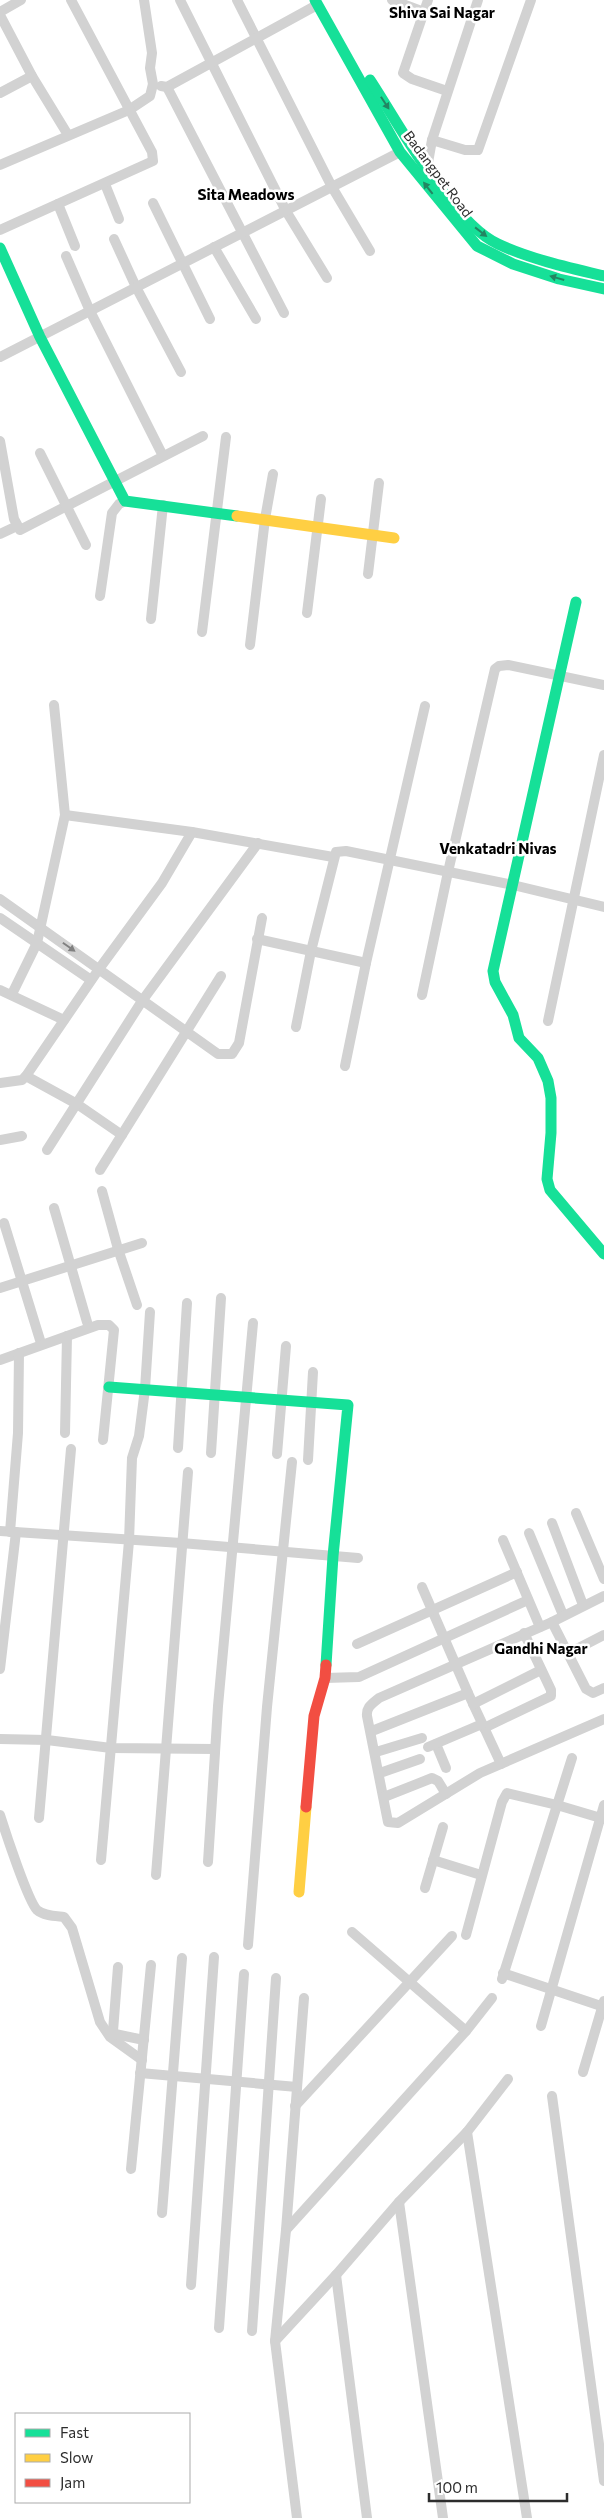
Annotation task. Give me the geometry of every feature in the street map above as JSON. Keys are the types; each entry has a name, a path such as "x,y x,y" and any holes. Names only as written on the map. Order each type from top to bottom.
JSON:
{"street":[{"path":"21,0 0,14 32,76 68,135"},
{"path":"0,230 153,161 152,152 71,0"},
{"path":"0,165 129,110 150,96 153,84 150,68 152,54 144,0"},
{"path":"180,0 286,211 327,278"},
{"path":"237,0 332,186 370,251"},
{"path":"392,0 424,12"},
{"path":"428,0 403,73 412,79 447,91"},
{"path":"427,168 432,140 478,0"},
{"path":"432,140 465,150 478,150 531,0"},
{"path":"153,84 167,87 319,2"},
{"name":"Badangpet Road","path":"319,2 356,65 400,152 476,246 513,264 559,279 604,289"},
{"name":"Badangpet Road","path":"356,65 452,205 496,244 566,267 604,276"},
{"path":"0,93 32,76"},
{"path":"167,87 284,312"},
{"path":"0,357 400,152"},
{"path":"105,184 119,220"},
{"path":"153,203 181,264 210,319"},
{"path":"58,204 75,246"},
{"path":"114,239 136,287 181,372"},
{"path":"214,246 256,319"},
{"path":"0,248 40,337 125,501"},
{"path":"66,256 90,311 163,456"},
{"path":"0,441 17,526 20,530 113,480 202,436"},
{"path":"202,632 226,437"},
{"path":"40,453 86,545"},
{"path":"250,645 265,519 273,474"},
{"path":"368,574 378,483"},
{"path":"307,613 321,499"},
{"path":"100,596 112,514 118,504 125,501 394,538"},
{"path":"151,620 163,505"},
{"path":"0,534 17,526"},
{"path":"576,602 513,885 494,959 495,982 513,1015 519,1038 538,1058 548,1081 551,1098 552,1133 546,1179 550,1190 604,1254"},
{"path":"422,995 448,872 495,669 499,666 508,665 604,685"},
{"path":"12,994 37,944 39,927 65,815 54,705"},
{"path":"345,1066 366,963 425,706"},
{"path":"548,1021 604,755"},
{"path":"65,815 192,832 333,857"},
{"path":"0,1083 22,1080 26,1076 91,980 162,883 192,832"},
{"path":"47,1150 142,1001 258,843"},
{"path":"296,1026 311,951 333,857 336,852 346,850 389,861 513,885 604,907"},
{"path":"0,899 186,1032 218,1054 226,1056 236,1049 262,918"},
{"path":"0,918 91,980"},
{"path":"258,940 366,963"},
{"path":"100,1170 221,976"},
{"path":"0,990 64,1020"},
{"path":"26,1076 77,1104 122,1135"},
{"path":"0,1140 22,1136"},
{"path":"102,1191 118,1249 137,1305"},
{"path":"54,1208 87,1322"},
{"path":"4,1223 40,1340"},
{"path":"0,1288 118,1249 142,1243"},
{"path":"211,1453 221,1298"},
{"path":"178,1448 187,1303"},
{"path":"101,1860 128,1540 132,1458 139,1436 146,1389 150,1312"},
{"path":"208,1862 214,1748 234,1547 253,1323"},
{"path":"0,1360 98,1325 105,1324 114,1330 104,1440"},
{"path":"65,1433 67,1336"},
{"path":"277,1454 286,1346"},
{"path":"0,1669 18,1433 19,1353"},
{"path":"308,1460 313,1372"},
{"path":"109,1387 348,1405 333,1556 324,1678 314,1716 299,1892"},
{"path":"39,1818 71,1449"},
{"path":"248,1945 282,1552 292,1462"},
{"path":"156,1875 188,1472"},
{"path":"576,1512 604,1579"},
{"path":"552,1523 583,1605"},
{"path":"9,1532 63,1537 181,1543 358,1558"},
{"path":"529,1533 563,1615"},
{"path":"503,1540 540,1627"},
{"path":"357,1644 434,1611 517,1572"},
{"path":"422,1588 434,1611 454,1664 501,1764"},
{"path":"604,1596 552,1622 379,1698 369,1706 366,1710 372,1731 388,1822 393,1824 480,1773 604,1720"},
{"path":"324,1678 359,1677 528,1600"},
{"path":"552,1622 590,1692 593,1693 604,1688"},
{"path":"376,1752 429,1743 483,1726 551,1696 551,1690 524,1633"},
{"path":"568,1653 604,1635"},
{"path":"472,1704 541,1670"},
{"path":"372,1731 468,1693"},
{"path":"0,1739 47,1740 111,1748 214,1748"},
{"path":"429,1743 446,1768"},
{"path":"572,1758 503,1976 603,2004 583,2072"},
{"path":"380,1773 420,1759"},
{"path":"384,1797 432,1778 438,1781 446,1794"},
{"path":"466,1934 504,1796 510,1792 602,1819"},
{"path":"541,2026 602,1819 604,1805"},
{"path":"0,1815 29,1896 37,1909 45,1914 64,1918 72,1928 100,2022 110,2037 142,2060"},
{"path":"425,1888 443,1827"},
{"path":"433,1860 481,1875"},
{"path":"352,1932 466,2031"},
{"path":"295,2106 452,1936"},
{"path":"191,2285 214,1957"},
{"path":"162,2213 182,1958"},
{"path":"130,2169 151,1965"},
{"path":"118,1967 113,2031 115,2034 144,2040"},
{"path":"219,2328 244,1974"},
{"path":"252,2331 276,1978"},
{"path":"297,2518 275,2341 286,2230 304,1998"},
{"path":"286,2230 466,2031 492,1998"},
{"path":"140,2073 297,2087"},
{"path":"275,2341 336,2275 399,2202 467,2132 508,2080"},
{"path":"552,2096 604,2481"},
{"path":"467,2132 527,2518"},
{"path":"399,2202 443,2518"},
{"path":"336,2275 367,2518"}],"traffic: fast":[{"path":"315,0 400,152 477,246 513,264 559,279 604,289"},
{"path":"370,80 428,171 463,216 480,233 498,244 523,254 550,263 604,276"},
{"path":"0,248 40,337 125,501 237,516"},
{"path":"576,602 493,971 495,982 513,1015 519,1038 538,1058 548,1081 551,1098 551,1133 547,1179 550,1190 604,1254"},
{"path":"109,1387 348,1405 333,1556 326,1665"}],"traffic: slow":[{"path":"237,516 394,538"},
{"path":"299,1892 306,1807"}],"traffic: jam":[{"path":"306,1807 314,1716 325,1678 326,1665"}],"district":[{"name":"Shiva Sai Nagar","path":"442,13"},
{"name":"Sita Meadows","path":"246,195"},
{"name":"Venkatadri Nivas","path":"498,849"},
{"name":"Gandhi Nagar","path":"541,1649"}]}
